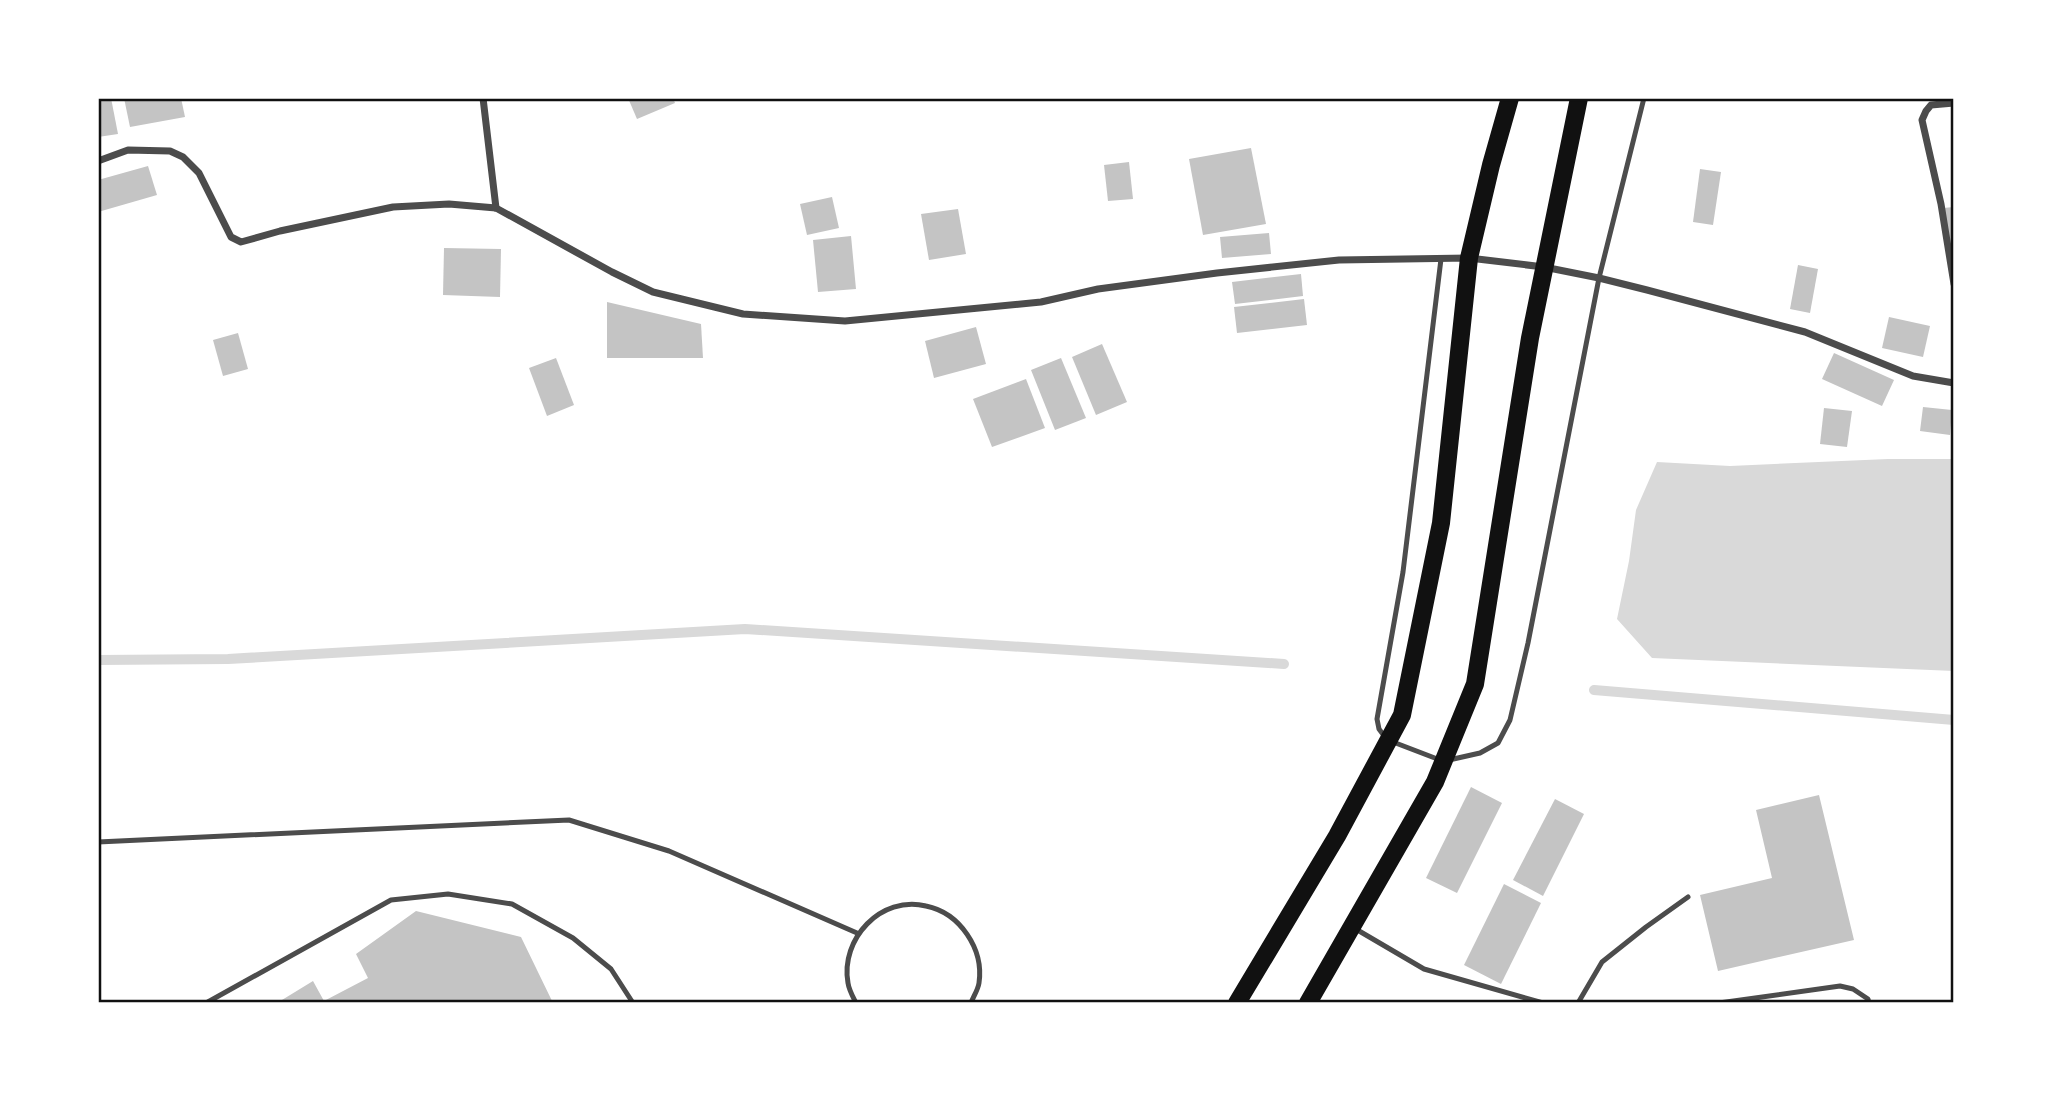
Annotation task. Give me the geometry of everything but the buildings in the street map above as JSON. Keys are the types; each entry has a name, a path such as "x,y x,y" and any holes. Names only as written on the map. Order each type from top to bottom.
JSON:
{"main road":[{"path":"1237,1003 1337,836 1402,715 1441,523 1469,258 1510,98"},
{"path":"1308,1003 1434,782 1475,684 1530,338 1579,98"}],"street":[{"path":"483,98 496,208"},
{"path":"1954,103 1931,105 1922,120 1941,204 1954,284"},
{"path":"98,161 128,150 170,151 183,158 199,173 231,237 241,242 393,207 449,204 496,208 653,292 744,314 845,321 1041,302 1098,289 1339,260 1469,258 1544,267 1599,278 1805,332 1913,376 1954,383"}],"lane":[{"path":"1441,259 1403,572 1377,719 1379,729 1388,740 1443,761 1480,753 1497,743 1510,720 1528,643 1599,278 1644,98"},
{"path":"98,842 569,820 669,851 857,933"},
{"path":"206,1003 391,900 448,894 512,904 573,939 611,969 633,1003"},
{"path":"1578,1003 1602,962 1688,897"},
{"path":"856,1003 848,984 848,958 857,933 876,915 900,905 926,905 950,916 968,934 979,958 979,984 971,1003"},
{"path":"1352,927 1424,969 1543,1003"},
{"path":"1719,1003 1840,986 1853,989 1868,999 1869,1003"}],"shaded area":[{"path":"1954,459 1954,671 1652,658 1617,619 1636,510 1657,462 1730,466"}],"waterway":[{"path":"98,660 228,659 745,629 1284,664"},
{"path":"1594,690 1954,720"}]}
